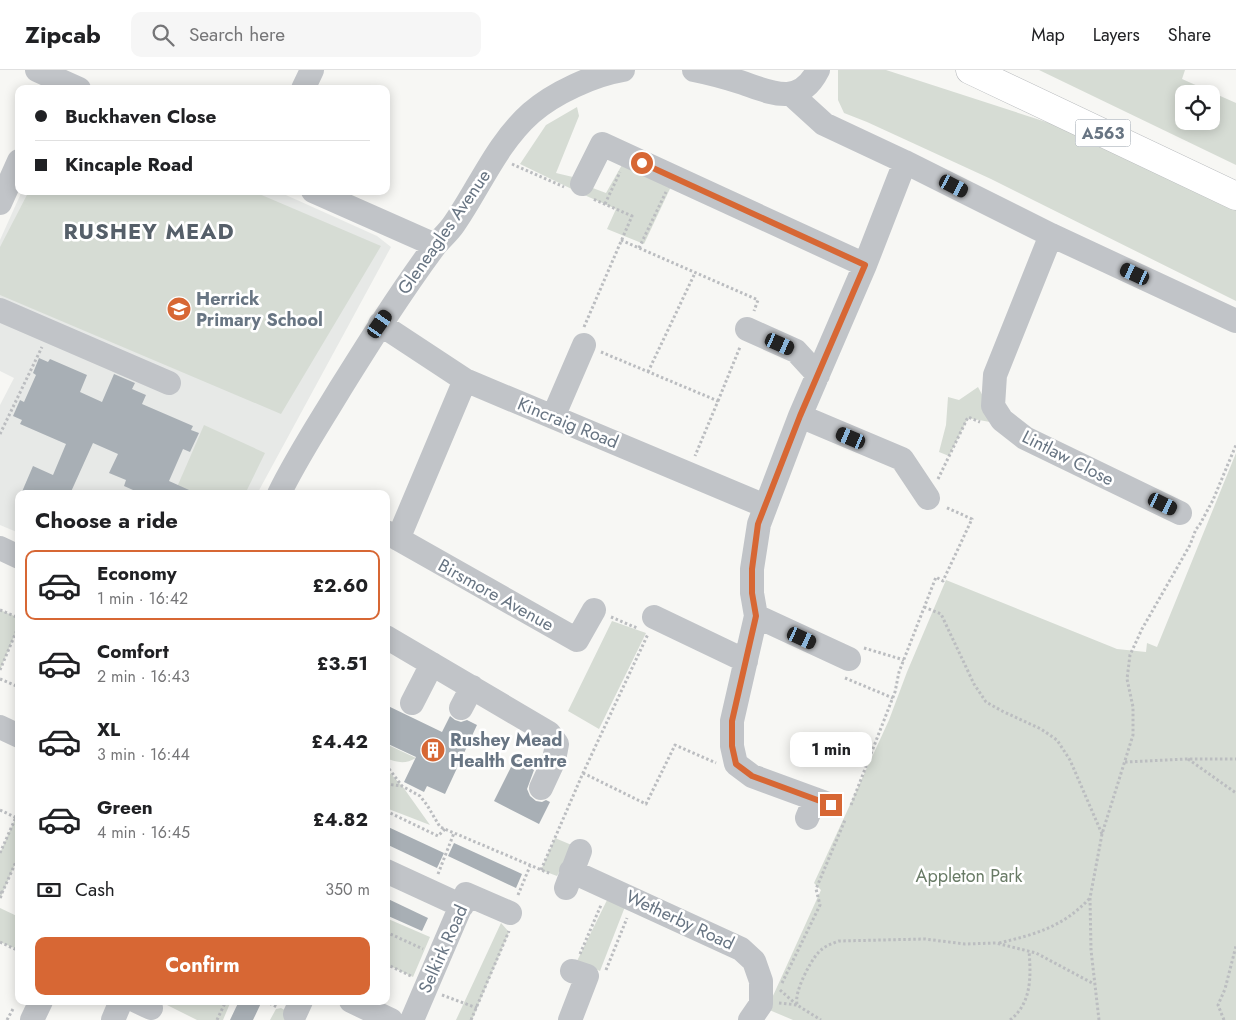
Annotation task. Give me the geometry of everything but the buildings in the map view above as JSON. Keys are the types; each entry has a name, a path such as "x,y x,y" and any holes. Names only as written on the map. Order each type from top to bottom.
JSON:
{"highway":[{"name":"A563","path":"970,70 1236,196"}],"street":[{"path":"305,85 312,70"},
{"name":"Gleneagles Avenue","path":"281,490 296,461 380,324 435,246 453,225 495,157 531,113 558,94 588,80 623,70"},
{"path":"694,70 779,94 791,94 802,90 810,84 818,70"},
{"path":"48,79 67,85"},
{"path":"791,94 824,124 1051,235 1236,321"},
{"path":"579,190 602,144 865,265"},
{"path":"818,807 752,776 736,764 732,746 732,721 756,616 752,593 752,569 758,524 800,416 865,265 905,162"},
{"path":"0,203 15,170"},
{"path":"322,195 435,246"},
{"path":"1002,420 993,406 995,375 1051,235"},
{"path":"0,310 169,384"},
{"name":"Kincraig Road","path":"380,324 464,380 765,506"},
{"path":"747,329 796,351 818,374"},
{"path":"553,417 584,345"},
{"path":"392,536 464,380"},
{"path":"800,416 902,459 928,498"},
{"name":"Lintlaw Close","path":"1002,420 1025,438 1180,513"},
{"name":"Birsmore Avenue","path":"392,536 577,640 594,610"},
{"path":"0,548 15,555"},
{"path":"756,616 849,659"},
{"path":"654,617 746,661"},
{"path":"390,639 549,733 557,744 554,760 542,788"},
{"path":"412,703 432,664"},
{"path":"460,708 481,693"},
{"path":"0,727 15,734"},
{"name":"Wetherby Road","path":"572,870 741,949 754,961 761,981 755,1012"},
{"path":"390,873 462,906"},
{"name":"Selkirk Road","path":"412,1020 466,894 510,913"},
{"path":"570,1020 586,976"},
{"path":"32,1020 39,1005"},
{"path":"113,1020 119,1005"},
{"path":"360,1005 392,1020"}],"path":[{"path":"605,204 627,156"},
{"path":"495,157 579,190 632,216 578,342 718,401"},
{"path":"639,248 673,177"},
{"path":"621,240 758,300 688,473"},
{"path":"648,372 695,273"},
{"path":"0,434 49,331"},
{"path":"821,1020 779,989 820,905 816,889 893,698 904,660 924,607 936,578 943,581 972,519 928,498 968,418 990,426 1002,420"},
{"path":"1099,1020 1091,950 1090,898 1102,834 1133,735 1133,707 1127,679 1130,656 1142,629 1190,545 1196,529 1213,500 1236,445"},
{"path":"924,607 941,614 974,684 986,702 1041,728 1057,740 1070,760 1102,834"},
{"path":"0,610 15,616"},
{"path":"541,870 583,773 649,632 594,610"},
{"path":"0,670 15,634"},
{"path":"893,698 845,679 849,659 858,646 904,660"},
{"path":"0,679 15,685"},
{"path":"583,773 646,804 675,745 730,770 736,764"},
{"path":"1187,759 1236,793"},
{"path":"1125,762 1236,759"},
{"path":"390,770 402,786"},
{"path":"390,784 402,786 420,796 440,827 530,866 507,920 509,932 471,1020"},
{"path":"0,810 15,817"},
{"path":"390,813 438,836 445,829"},
{"path":"0,853 15,824"},
{"path":"431,892 454,833"},
{"path":"0,899 1,892 15,863"},
{"path":"586,976 609,887"},
{"path":"797,1004 799,986 817,954 827,945 839,941 925,939 965,944 996,943 1044,930 1060,923 1077,911 1090,898"},
{"path":"586,976 635,899"},
{"path":"390,934 440,956"},
{"path":"0,942 15,949"},
{"path":"996,943 1029,951 1061,965 1094,984"},
{"path":"1224,1020 1218,1005 1225,989 1236,946"},
{"path":"1010,1020 1023,1006 1031,983 1029,951"},
{"path":"390,966 427,986 477,1008"},
{"path":"755,1012 777,1003 797,1004"},
{"path":"217,1020 224,1005"}],"shaded area":[{"name":"Herrick Primary School","path":"20,195 286,195 377,236 391,247 259,490 15,490 15,531 0,525 0,405 14,378 0,371 0,240"}],"green space":[{"path":"838,70 886,70 1108,142 1236,202 1236,301 991,179 844,113 838,100"},
{"path":"1039,70 1185,70 1182,79 1196,85 1175,85 1175,130 1220,130 1220,96 1236,103 1236,165"},
{"path":"577,107 579,116 556,173 577,178 582,184 606,193 627,156 675,178 644,244 607,229 616,209 520,164 546,125"},
{"path":"27,195 261,195 381,246 281,414 0,295 0,247"},
{"path":"978,387 995,419 990,422 968,418 949,456 939,452 946,425 948,397 959,400"},
{"path":"204,425 265,453 247,490 176,490"},
{"name":"Appleton Park","path":"1236,453 1236,1020 793,1020 767,1009 821,890 814,883 889,720 946,580 1117,649 1146,652 1147,643 1157,647"},
{"path":"0,610 15,616 15,634 0,670"},
{"path":"612,621 646,633 599,729 568,711"},
{"path":"390,746 416,758 409,761 390,760"},
{"path":"390,773 403,787 430,825 390,810"},
{"path":"15,819 15,864 0,899 0,853"},
{"path":"555,838 574,846 557,876 541,870"},
{"path":"611,892 628,899 600,971 577,961"},
{"path":"0,908 15,915 15,948 0,942"},
{"path":"390,920 430,937 413,977 390,966"},
{"path":"501,923 509,932 472,1020 456,1020"},
{"path":"167,1005 229,1005 223,1020 197,1020"},
{"path":"281,1008 303,1020 270,1020 276,1009"}],"place":[{"name":"Herrick Primary School","path":"179,309"},
{"name":"Rushey Mead Health Centre","path":"433,750"}],"district":[{"name":"RUSHEY MEAD","path":"149,231"}],"route":[{"path":"642,163 865,265 800,416 758,524 752,569 752,593 756,616 732,721 732,746 736,764 752,776 831,805"}]}
